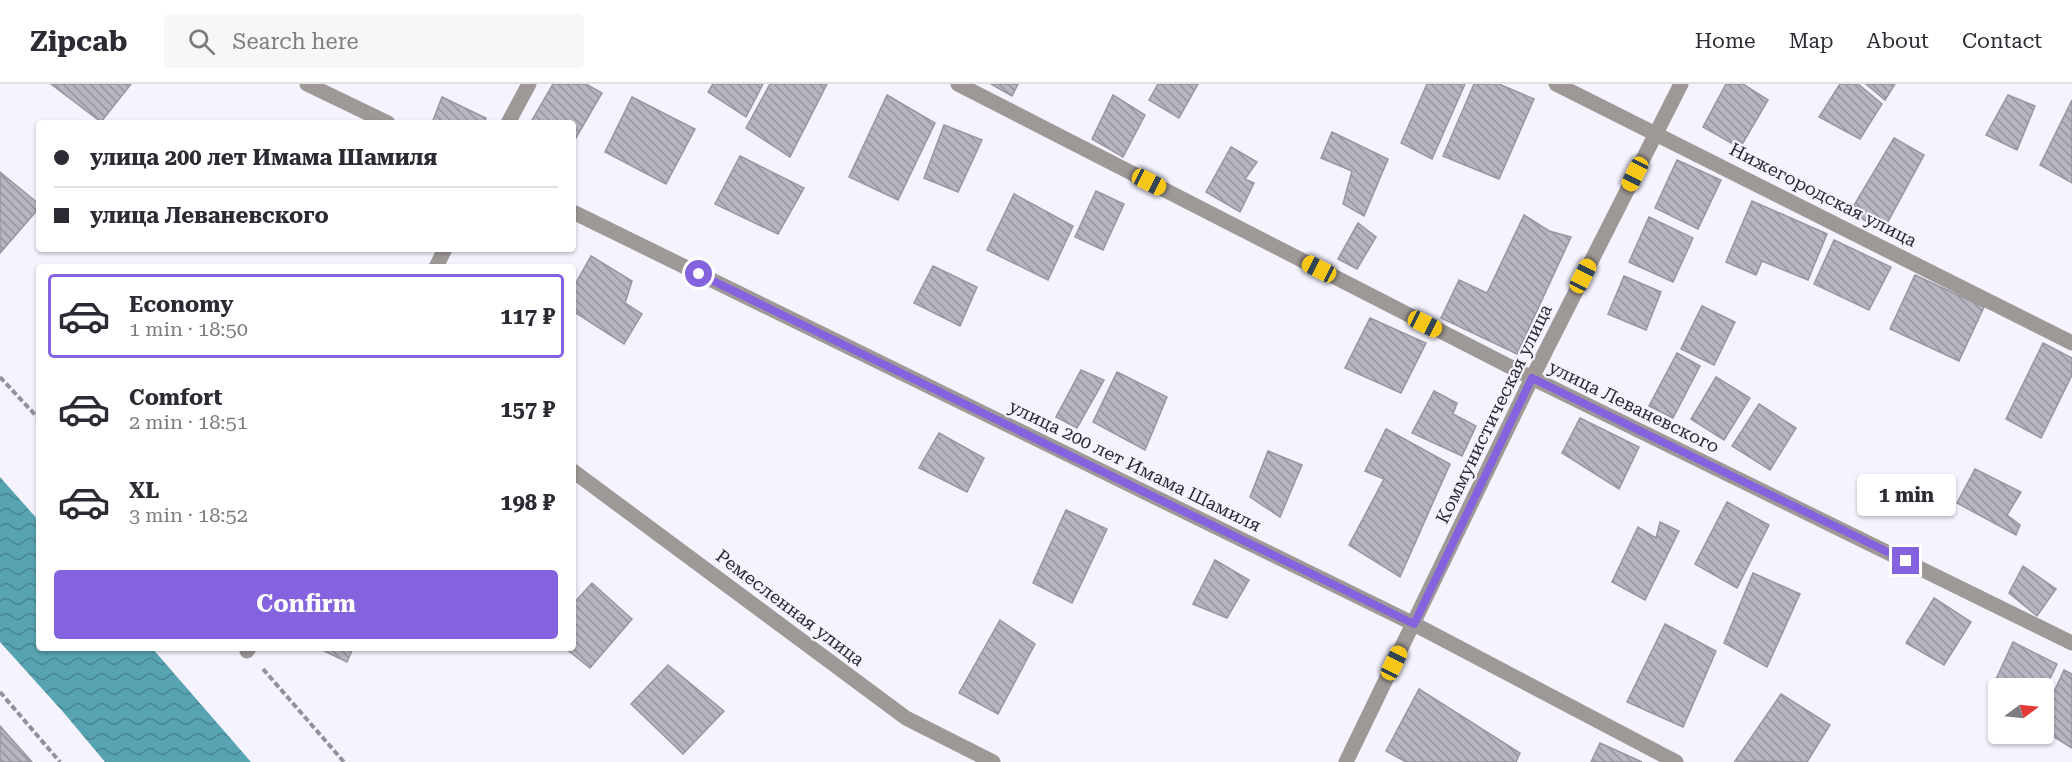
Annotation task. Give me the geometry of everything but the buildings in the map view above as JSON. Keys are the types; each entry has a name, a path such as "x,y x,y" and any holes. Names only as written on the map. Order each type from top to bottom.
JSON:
{"street":[{"path":"307,84 382,120"},
{"path":"510,120 529,84"},
{"name":"улица Леваневского","path":"958,84 1532,378 2072,643"},
{"name":"Нижегородская улица","path":"1556,84 2072,343"},
{"name":"Коммунистическая улица","path":"1346,762 1532,378 1681,84"},
{"name":"улица 200 лет Имама Шамиля","path":"576,213 1414,624 1676,762"},
{"name":"Ремесленная улица","path":"576,473 906,718 993,762"}],"path":[{"path":"0,377 36,416"},
{"path":"249,651 344,762"},
{"path":"0,692 60,762"}],"water":[{"path":"0,477 36,518 36,651 155,651 251,762 105,762 0,642"}],"route":[{"path":"699,274 1414,624 1532,378 1906,561"}]}
